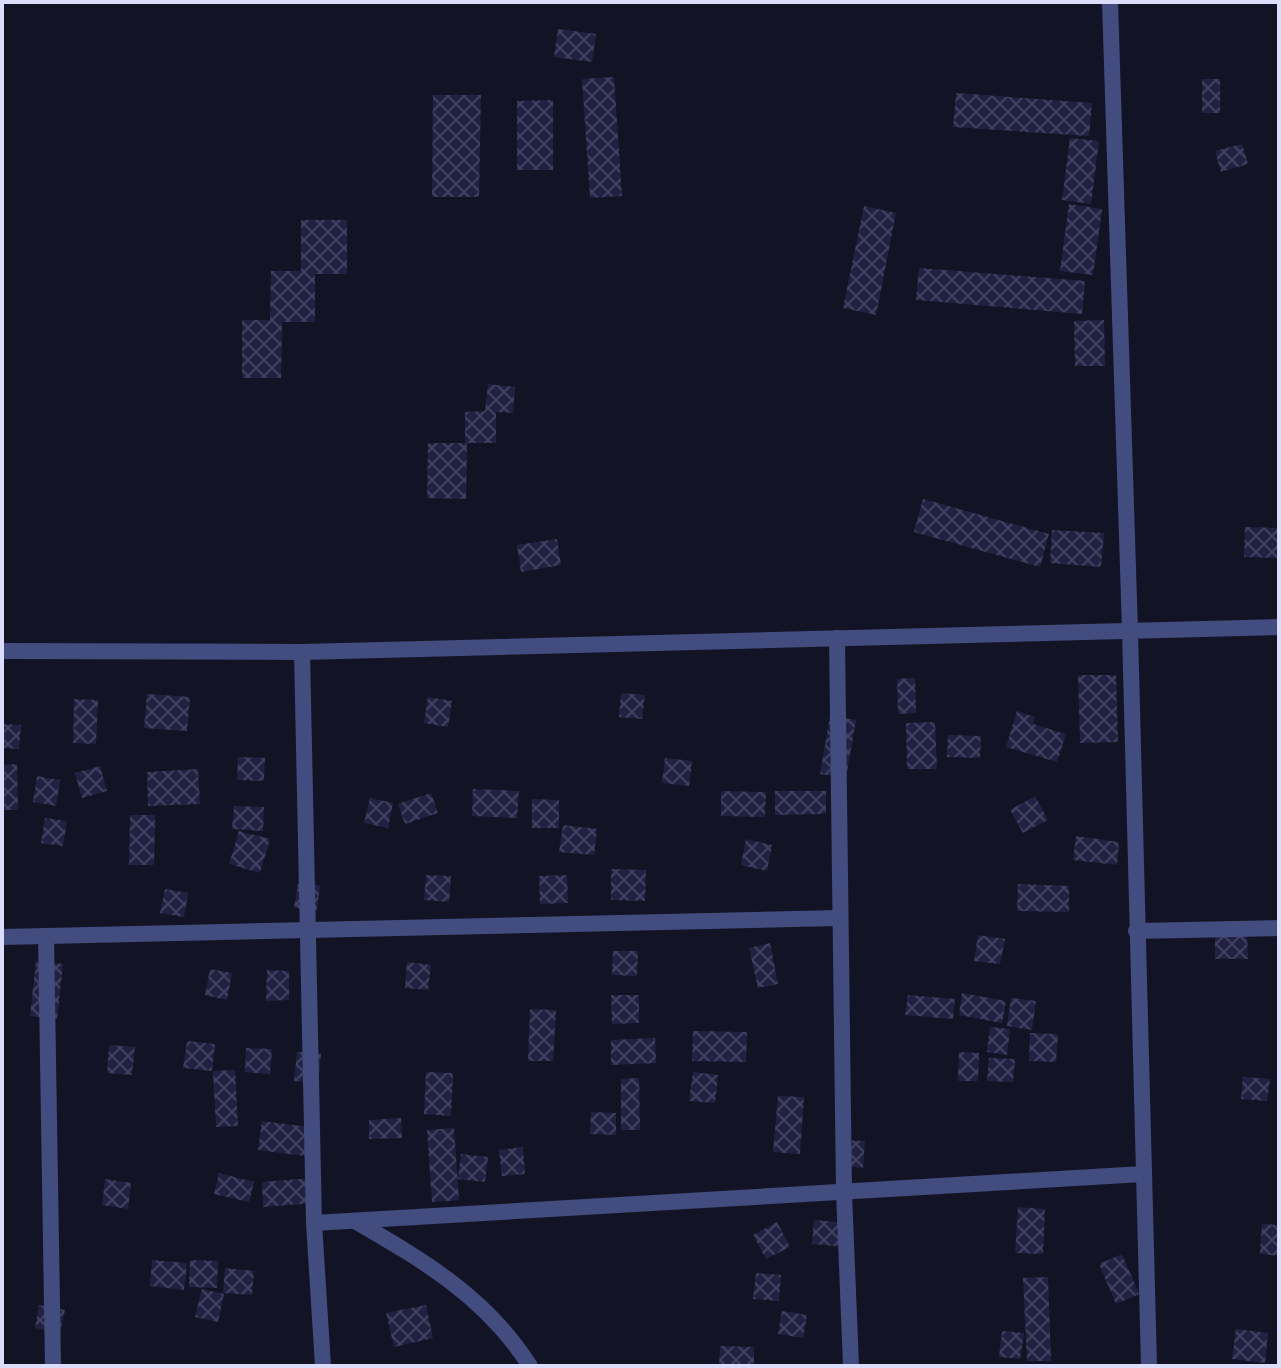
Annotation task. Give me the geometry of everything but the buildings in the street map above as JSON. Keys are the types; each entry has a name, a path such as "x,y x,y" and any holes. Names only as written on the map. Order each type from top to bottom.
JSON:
{"street":[{"path":"1110,2 1149,1366"},
{"path":"2,651 302,652 1279,627"},
{"path":"837,638 844,1192 851,1366"},
{"path":"302,652 314,1223 323,1366"},
{"path":"2,937 839,918"},
{"path":"1136,931 1279,928"},
{"path":"46,936 53,1366"},
{"path":"314,1223 1143,1174"},
{"path":"353,1220 404,1249 459,1287 500,1325 530,1366"}]}
